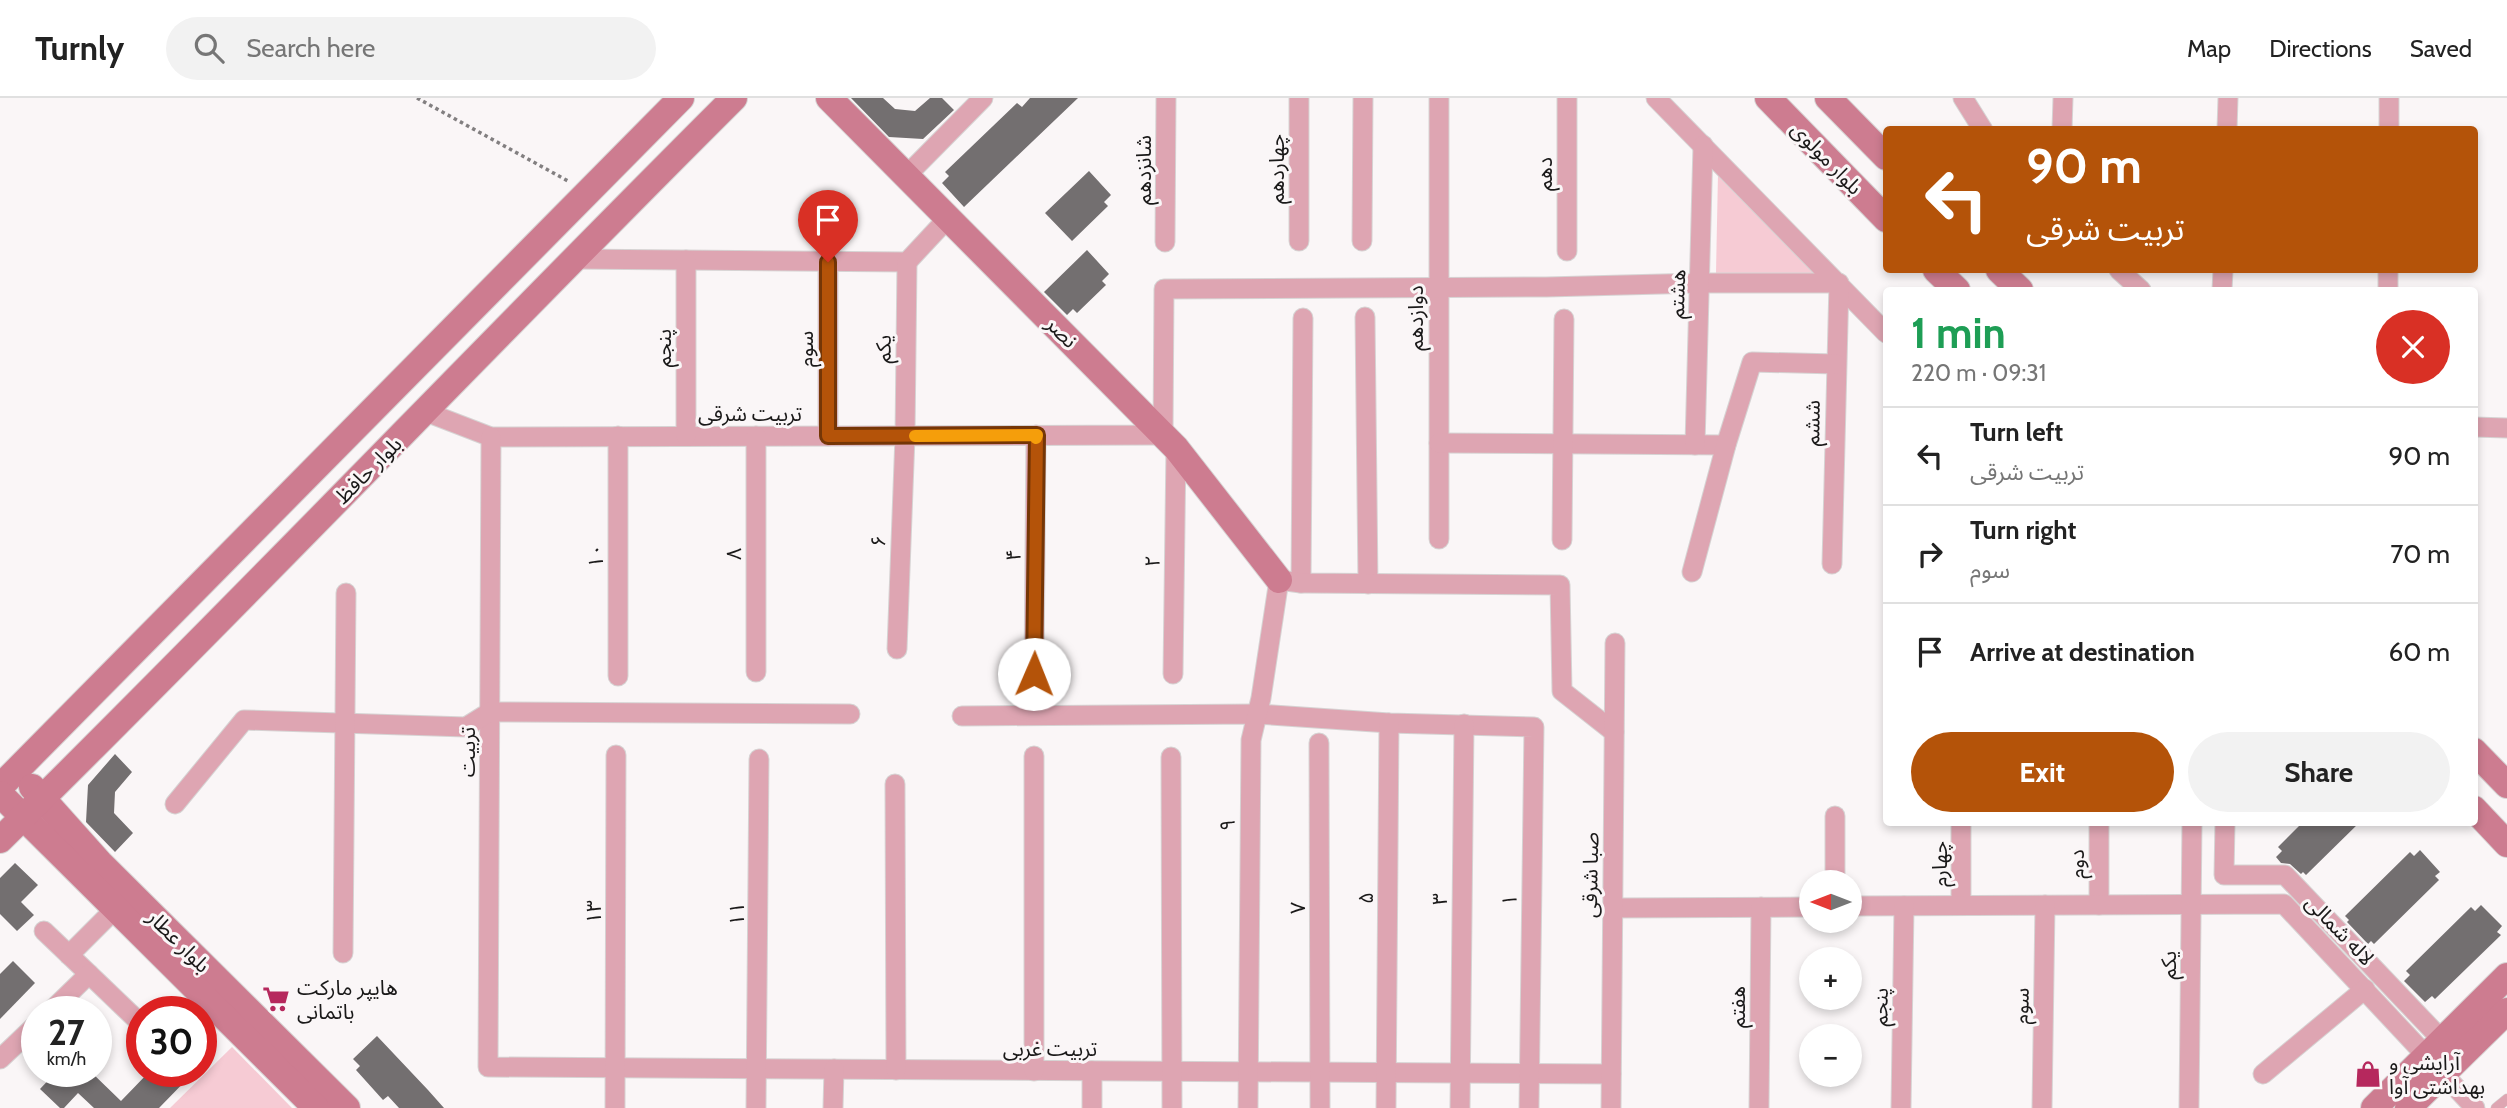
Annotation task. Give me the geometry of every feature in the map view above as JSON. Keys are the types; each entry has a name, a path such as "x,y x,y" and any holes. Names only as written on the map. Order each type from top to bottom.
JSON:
{"street":[{"name":"بلوار حافظ","path":"8,779 681,98"},
{"name":"بلوار حافظ","path":"0,840 734,98"},
{"name":"نصر","path":"829,98 1170,442 1290,582"},
{"path":"906,176 982,98"},
{"name":"شانزدهم","path":"1165,242 1166,98"},
{"name":"چهاردهم","path":"1299,98 1299,241"},
{"path":"1362,241 1363,98"},
{"name":"دوازدهم","path":"1439,98 1439,538"},
{"name":"دهم","path":"1567,98 1567,251"},
{"path":"1656,98 1883,330"},
{"name":"بلوار مولوی","path":"1768,98 1883,216"},
{"name":"بلوار مولوی","path":"1828,98 1883,154"},
{"path":"1963,98 1980,126"},
{"path":"2062,126 2063,98"},
{"path":"2227,126 2228,98"},
{"path":"2389,98 2389,126"},
{"name":"هشتم","path":"1695,445 1703,145"},
{"path":"572,259 907,262 948,218"},
{"name":"پنجم","path":"686,260 686,436"},
{"name":"سوم","path":"828,262 828,436"},
{"name":"یکم","path":"905,436 907,262"},
{"path":"1939,273 1954,287"},
{"path":"2002,273 2017,287"},
{"path":"2122,273 2138,287"},
{"path":"1438,287 1839,284"},
{"name":"ششم","path":"1832,564 1839,284"},
{"name":"۲","path":"1173,674 1170,442 1164,289 1438,287"},
{"path":"1365,317 1368,584"},
{"name":"۹","path":"1248,1072 1251,740 1290,582 1303,318"},
{"path":"1562,540 1564,319"},
{"path":"1692,572 1726,445 1752,362 1836,364"},
{"name":"تربیت شرقی","path":"426,412 491,437 1037,435 1170,442"},
{"path":"2478,427 2507,428"},
{"name":"۴","path":"1034,674 1037,435"},
{"name":"۱۰","path":"618,436 618,676"},
{"name":"۸","path":"756,436 756,672"},
{"name":"۶","path":"897,649 905,436"},
{"name":"تربیت","path":"488,1067 491,437"},
{"path":"1439,443 1726,445"},
{"path":"1290,582 1560,584 1562,691 1614,732"},
{"path":"344,953 346,593"},
{"name":"صبا شرقی","path":"1611,1108 1615,643"},
{"path":"175,804 244,720 466,727 490,712 850,715"},
{"path":"962,716 1257,714 1389,723 1464,724"},
{"name":"۵","path":"1387,1073 1389,723"},
{"name":"۱","path":"1464,724 1534,727 1530,1074"},
{"name":"۳","path":"1461,1073 1464,724"},
{"name":"۷","path":"1319,743 1321,1072"},
{"name":"۱۳","path":"615,1108 616,755"},
{"path":"2478,755 2507,785"},
{"path":"1034,756 1034,1071"},
{"path":"1171,757 1172,1108"},
{"name":"۱۱","path":"756,1108 759,759"},
{"name":"بلوار عطار","path":"8,779 42,799 63,840 115,909 316,1108"},
{"path":"895,784 896,1070"},
{"name":"بلوار عطار","path":"0,794 23,818 63,840 110,873 347,1108"},
{"path":"2478,814 2507,844"},
{"path":"1835,816 1835,870"},
{"name":"چهارم","path":"1961,826 1961,905"},
{"name":"دوم","path":"2099,826 2099,905"},
{"name":"یکم","path":"2189,1108 2192,826"},
{"path":"2225,826 2224,875 2285,875 2437,1056 2475,1108"},
{"name":"سوم","path":"2042,1108 2045,905"},
{"name":"لاله شمالی","path":"1862,906 2284,905 2365,989 2437,1056"},
{"name":"پنجم","path":"1901,1108 1904,906"},
{"name":"هفتم","path":"1759,1108 1761,907"},
{"path":"1613,908 1799,907"},
{"path":"69,955 115,909"},
{"path":"44,931 126,1009"},
{"path":"66,996 89,974"},
{"path":"2408,1108 2437,1056 2507,976"},
{"path":"2263,1074 2365,989"},
{"path":"2374,1108 2437,1056 2507,1012"},
{"path":"0,1059 21,1039"},
{"name":"تربیت غربی","path":"488,1067 1611,1074"},
{"path":"833,1108 834,1069"},
{"path":"1092,1071 1092,1108"},
{"path":"1248,1072 1248,1108"},
{"path":"1320,1108 1321,1072"},
{"path":"1386,1108 1387,1073"},
{"path":"1461,1073 1461,1108"},
{"path":"1529,1108 1530,1074"}],"lane":[{"path":"2496,1108 2507,1100"}],"path":[{"path":"417,98 587,191"}],"shaded area":[{"path":"1718,174 1816,274 1716,273"},
{"path":"232,1047 292,1108 170,1108 191,1087 217,1087 217,1062"}],"building":[{"path":"851,98 883,98 895,109 915,111 930,98 942,98 954,110 923,139 889,137"},
{"path":"1030,98 1078,98 964,207 942,183 949,176 945,172 1017,103 1022,107"},
{"path":"1089,171 1111,195 1104,202 1108,206 1072,241 1045,213"},
{"path":"1087,250 1109,274 1102,281 1106,285 1077,313 1073,309 1067,315 1044,292"},
{"path":"115,754 132,772 115,792 114,813 133,833 115,852 86,822 88,785"},
{"path":"2299,826 2356,826 2306,875 2290,864 2281,863 2276,857 2282,851 2278,847"},
{"path":"2420,850 2440,872 2435,876 2439,880 2374,944 2371,941 2368,944 2347,922 2349,920 2345,916 2410,852 2414,856"},
{"path":"15,863 38,885 21,902 34,915 17,931 0,914 0,878"},
{"path":"2481,905 2502,926 2497,932 2501,935 2435,999 2432,996 2425,1002 2404,981 2410,975 2406,971 2471,907 2475,911"},
{"path":"13,961 35,983 0,1019 0,974"},
{"path":"377,1036 444,1108 399,1108 388,1096 383,1100 356,1070 360,1066 353,1059"},
{"path":"107,1087 121,1101 135,1087 179,1087 159,1108 94,1108 78,1093 64,1108 60,1108 40,1089"}],"slow traffic":[{"path":"915,436 1037,435 1036,438"}],"place":[{"name":"هایپر مارکت باتمانی","path":"276,999"},
{"name":"آرایشی و بهداشتی آوا","path":"2368,1074"}],"route":[{"path":"828,262 828,436 1037,435 1034,674"}]}
